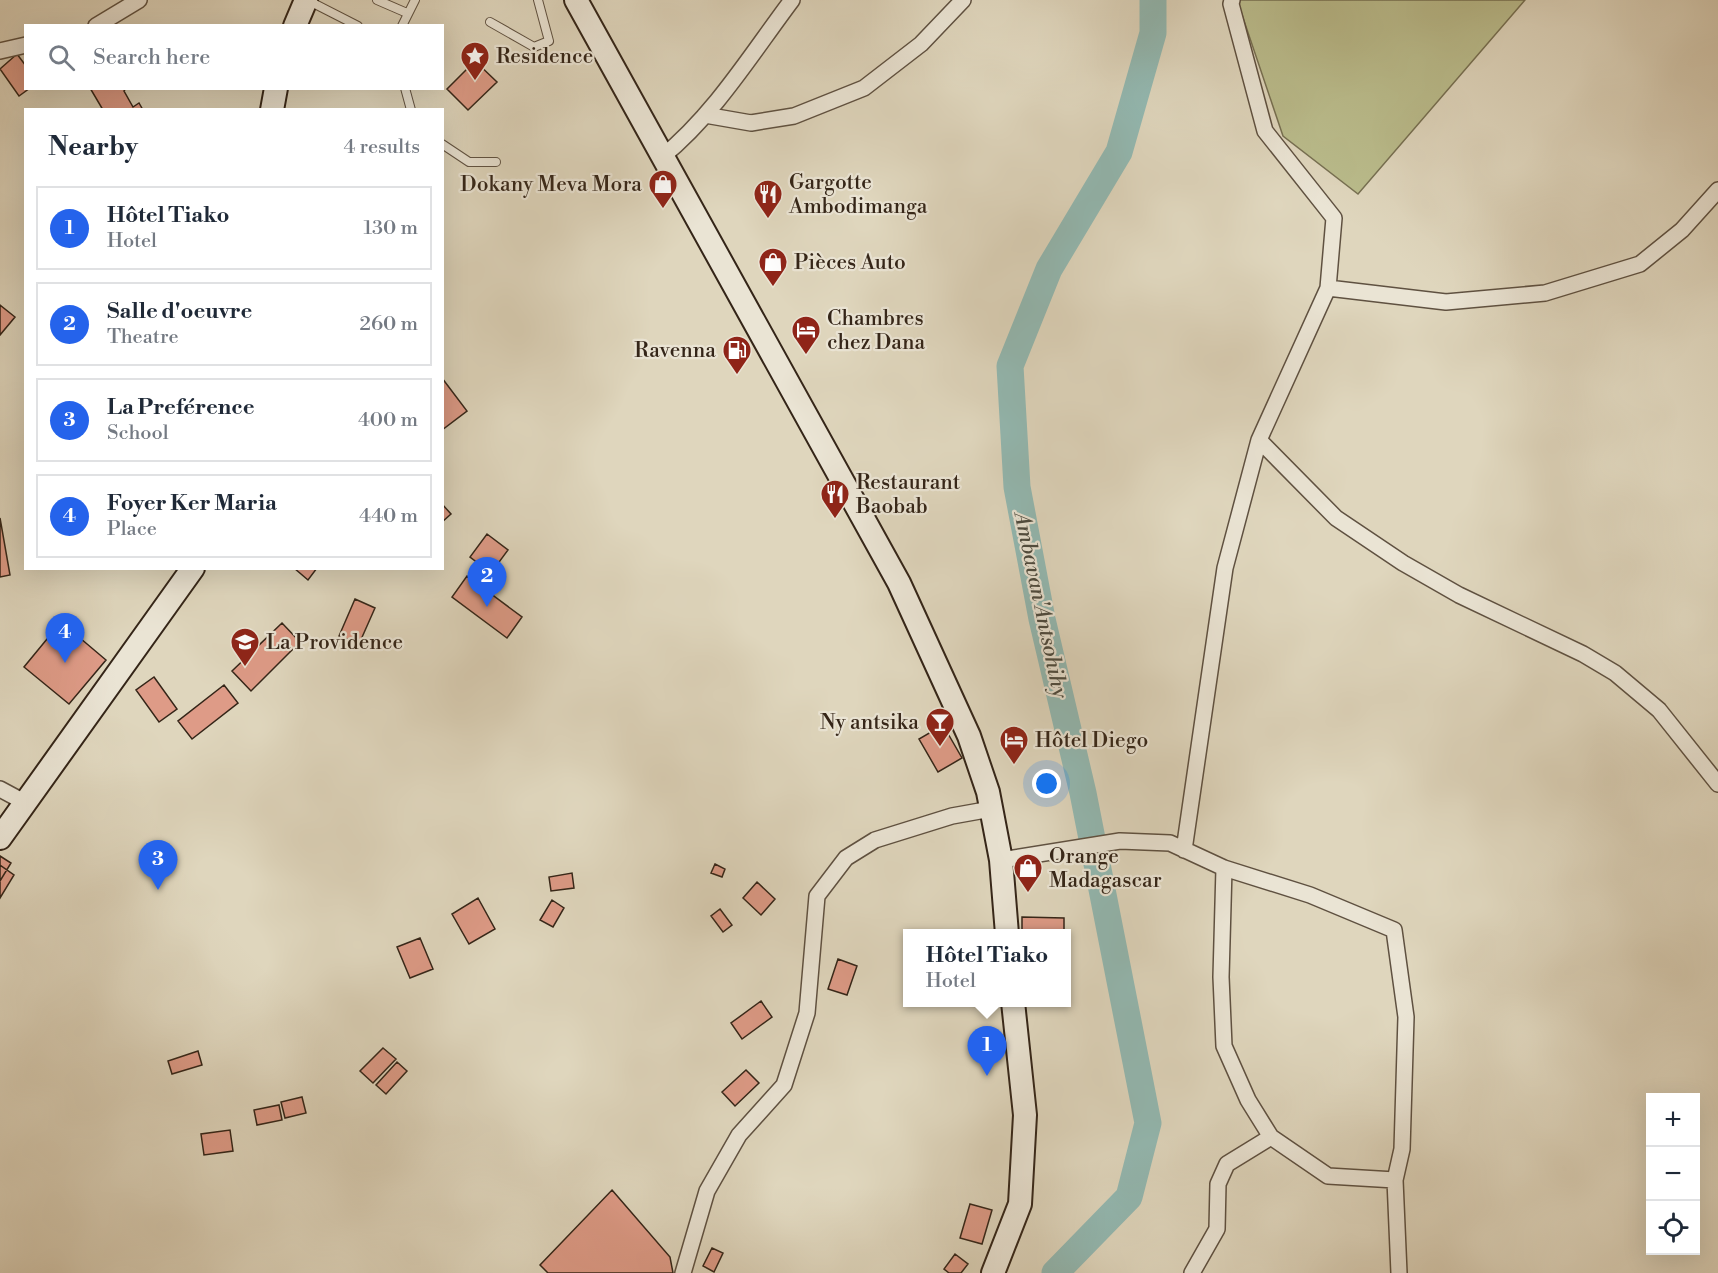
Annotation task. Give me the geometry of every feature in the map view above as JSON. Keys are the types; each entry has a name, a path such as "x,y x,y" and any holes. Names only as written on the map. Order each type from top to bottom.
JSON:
{"main road":[{"path":"296,24 307,0"},
{"path":"576,0 899,583 969,736 991,809 1001,860 1006,929"},
{"path":"272,108 276,90"},
{"path":"0,838 192,570"},
{"path":"993,1273 1020,1204 1025,1115 1014,1007"}],"street":[{"path":"98,24 116,5 139,0"},
{"path":"663,157 685,139 705,115 792,0"},
{"path":"705,115 751,123 794,116 864,88 921,44 963,0"},
{"path":"1184,850 1225,568 1259,440 1328,288 1334,218 1265,131 1231,4 1232,0"},
{"path":"0,51 24,45"},
{"path":"1328,288 1446,302 1545,293 1640,264 1682,230 1718,190"},
{"path":"1259,440 1336,518 1403,563 1459,595 1583,654 1615,673 1659,710 1718,784"},
{"path":"0,789 26,803"},
{"path":"683,1273 707,1191 739,1135 784,1085 807,1012 818,896 846,858 875,840 952,816 991,809"},
{"path":"1001,860 1064,848 1120,841 1170,843 1224,868 1310,895 1394,930 1406,1017 1402,1149 1395,1180 1399,1273"},
{"path":"1224,868 1221,977 1224,1046 1248,1100 1271,1137 1328,1176 1395,1180"},
{"path":"1192,1273 1217,1229 1218,1184 1227,1164 1271,1137"}],"lane":[{"path":"307,0 354,24"},
{"path":"378,0 407,13"},
{"path":"403,24 415,0"},
{"path":"490,22 534,47 549,41 538,0"},
{"path":"406,90 410,108"},
{"path":"444,145 470,162 496,162"}],"green space":[{"path":"1237,0 1525,0 1358,194 1283,136"}],"building":[{"path":"17,54 24,63 24,90 27,90 19,96 0,69"},
{"path":"475,61 497,82 468,110 447,89"},
{"path":"91,90 125,90 133,107 139,103 142,108 102,108"},
{"path":"0,305 15,317 0,335"},
{"path":"444,381 467,411 444,428"},
{"path":"444,506 451,514 444,520"},
{"path":"0,518 10,575 0,577"},
{"path":"487,534 508,550 491,573 470,557"},
{"path":"296,570 316,570 308,580"},
{"path":"467,576 522,617 507,638 452,597"},
{"path":"355,599 375,608 359,644 339,636"},
{"path":"61,622 106,660 69,704 24,667"},
{"path":"282,623 300,642 251,691 232,671"},
{"path":"154,677 177,709 159,722 136,690"},
{"path":"224,685 238,703 192,739 178,721"},
{"name":"Ny antsika","path":"943,725 962,758 938,772 919,739"},
{"path":"0,856 11,863 0,881"},
{"path":"715,864 725,869 722,877 711,873"},
{"path":"0,865 14,875 0,898"},
{"path":"572,873 574,888 551,891 549,877"},
{"path":"757,882 775,899 761,915 743,898"},
{"path":"478,898 495,929 469,944 452,914"},
{"path":"552,900 564,908 553,927 540,920"},
{"path":"720,909 732,925 723,932 711,916"},
{"path":"1022,917 1064,918 1064,929 1022,929"},
{"path":"420,938 433,969 410,978 397,947"},
{"path":"838,959 857,966 847,995 828,989"},
{"path":"761,1001 772,1017 742,1039 731,1023"},
{"path":"383,1048 396,1059 373,1083 360,1071"},
{"path":"198,1051 202,1065 172,1074 168,1061"},
{"path":"397,1062 407,1071 386,1094 376,1085"},
{"path":"746,1070 759,1083 735,1106 722,1092"},
{"path":"302,1097 306,1113 285,1118 281,1102"},
{"path":"279,1105 282,1120 257,1125 254,1110"},
{"path":"230,1130 233,1151 204,1155 201,1134"},
{"path":"612,1190 670,1257 673,1273 548,1273 540,1265"},
{"path":"970,1204 992,1210 982,1244 960,1238"},
{"path":"712,1248 723,1253 714,1272 703,1266"},
{"path":"955,1254 968,1264 961,1273 949,1273 944,1269"}],"waterway":[{"name":"Ambavan'Antsohihy","path":"1055,1273 1129,1197 1148,1123 1083,793 1042,619 1017,487 1010,366 1049,269 1119,152 1153,33 1153,0"}],"place":[{"name":"Residence","path":"475,82"},
{"name":"Dokany Meva Mora","path":"663,210"},
{"name":"Gargotte Ambodimanga","path":"768,220"},
{"name":"Pièces Auto","path":"773,288"},
{"name":"Chambres chez Dana","path":"806,356"},
{"name":"Ravenna","path":"737,376"},
{"name":"Restaurant Baobab","path":"835,520"},
{"name":"Salle d'oeuvre","path":"487,607"},
{"name":"Foyer Ker Maria","path":"65,663"},
{"name":"La Providence","path":"245,668"},
{"name":"Ny antsika","path":"940,748"},
{"name":"Hôtel Diego","path":"1014,766"},
{"name":"La Preférence","path":"158,890"},
{"name":"Orange Madagascar","path":"1028,894"},
{"name":"Hôtel Tiako","path":"987,1076"}]}
